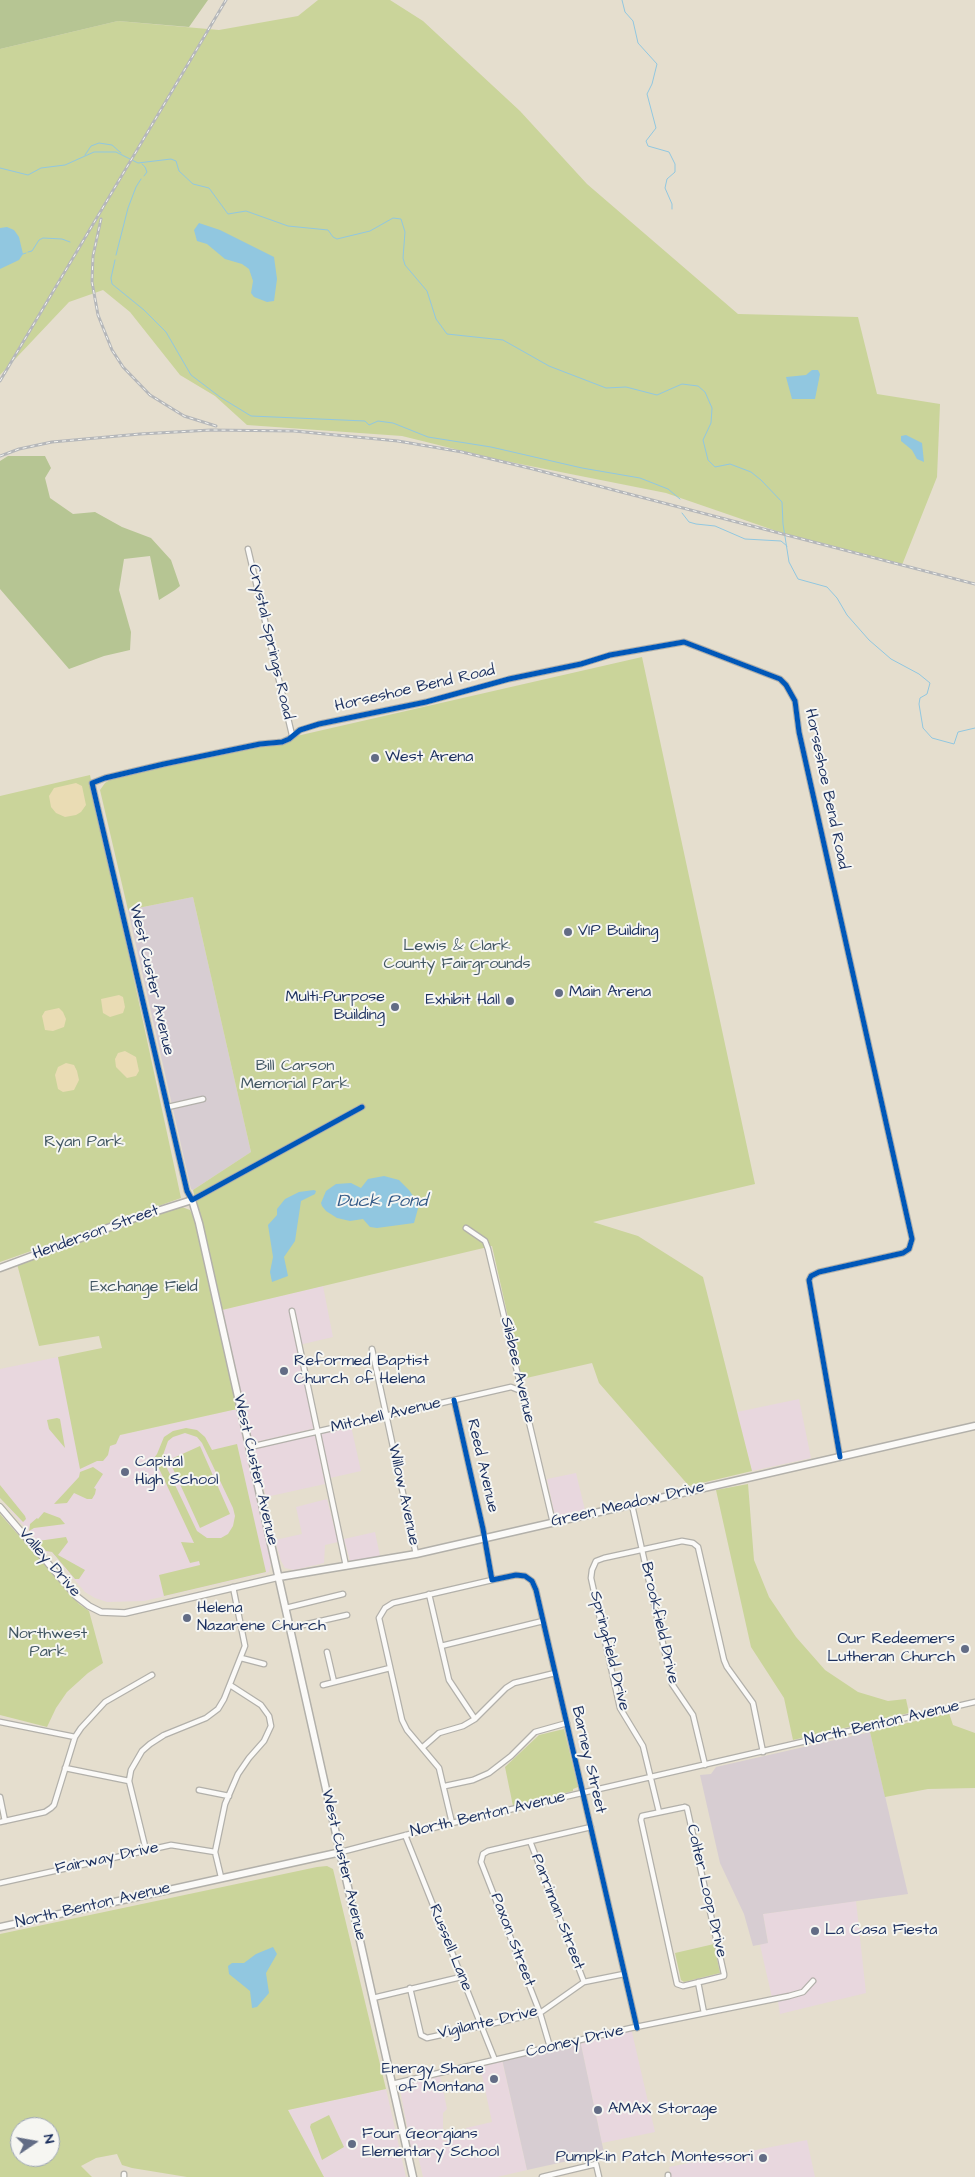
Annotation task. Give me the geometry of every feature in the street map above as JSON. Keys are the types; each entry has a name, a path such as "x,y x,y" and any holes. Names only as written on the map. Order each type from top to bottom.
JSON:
{"main road":[{"name":"Henderson Street","path":"0,1268 132,1219 192,1200"},
{"name":"West Custer Avenue","path":"192,1200 200,1223 413,2177"},
{"name":"Green Meadow Drive","path":"279,1577 416,1554 975,1426"},
{"name":"North Benton Avenue","path":"0,1927 341,1852"}],"street":[{"name":"Crystal Springs Road","path":"248,549 292,735"},
{"name":"Horseshoe Bend Road","path":"110,777 241,748 282,742 300,730 319,724 426,702 509,679 581,664 610,655 684,642 772,675 786,685 795,701 799,732 912,1239 909,1249 903,1252 820,1272 811,1276 809,1280 840,1457"},
{"name":"West Custer Avenue","path":"110,777 92,783 187,1190 192,1200"},
{"path":"168,1107 203,1098"},
{"path":"192,1200 362,1107"},
{"name":"Silsbee Avenue","path":"466,1228 485,1241 488,1249 553,1523"},
{"path":"292,1311 346,1566"},
{"name":"Willow Avenue","path":"372,1349 416,1554"},
{"name":"Mitchell Avenue","path":"250,1447 511,1387 522,1391"},
{"name":"Reed Avenue","path":"454,1400 484,1538"},
{"name":"Brookfield Drive","path":"632,1504 672,1684 693,1715 705,1764"},
{"name":"Valley Drive","path":"0,1507 76,1596 96,1610 108,1613 125,1613 279,1577"},
{"path":"452,1823 445,1786 439,1768 407,1730 402,1720 379,1618 381,1612 393,1603 492,1580 484,1538"},
{"path":"642,1549 682,1541 693,1543 698,1547 724,1660 753,1703 763,1752"},
{"name":"Springfield Drive","path":"642,1549 596,1562 591,1578 620,1708 641,1739 658,1812"},
{"name":"Barney Street","path":"492,1580 516,1575 525,1576 532,1581 544,1622 637,2028"},
{"path":"146,1850 129,1781 131,1770 142,1751 164,1735 206,1718 218,1709 241,1658 244,1643 232,1587"},
{"path":"286,1608 343,1594"},
{"path":"429,1594 450,1682 475,1719"},
{"path":"290,1628 346,1615"},
{"path":"441,1646 544,1622"},
{"path":"327,1652 334,1682"},
{"path":"241,1658 264,1664"},
{"path":"323,1685 390,1668"},
{"path":"423,1747 439,1733 464,1726 475,1719 506,1688 514,1683 555,1673"},
{"path":"0,1797 3,1822 51,1808 54,1804 75,1737 88,1718 105,1702 152,1675"},
{"path":"221,1878 216,1852 229,1796 238,1774 264,1741 271,1726 269,1716 261,1705 230,1685"},
{"name":"North Benton Avenue","path":"341,1852 452,1823 975,1702"},
{"path":"0,1723 75,1737"},
{"path":"445,1786 473,1780 489,1773 511,1756 535,1732 567,1723"},
{"path":"65,1768 129,1781"},
{"path":"199,1790 229,1796"},
{"name":"Colter Loop Drive","path":"687,1808 724,1976 682,1986 678,1984 641,1820 642,1816 658,1812 687,1808"},
{"path":"530,1841 591,1827"},
{"name":"Russell Lane","path":"404,1835 495,2060"},
{"name":"Paxon Street","path":"530,1841 488,1851 483,1854 481,1862 540,2013 550,2047"},
{"name":"Parriman Street","path":"530,1841 584,1982"},
{"name":"Fairway Drive","path":"0,1883 171,1845 216,1852"},
{"name":"Vigilante Drive","path":"410,1988 423,2037 540,2013 584,1982 624,1974"},
{"path":"373,1998 461,1977"},
{"name":"Cooney Drive","path":"392,2084 550,2047 795,1995 808,1988 813,1981"},
{"path":"698,1982 704,2013"},
{"path":"542,2177 596,2164 599,2177"}],"shaded area":[{"path":"193,897 251,1152 193,1190 191,1189 128,910"},
{"path":"323,1286 333,1337 299,1345 316,1428 252,1443 222,1310"},
{"name":"Capital High School","path":"58,1357 77,1445 237,1409 271,1563 269,1572 144,1601 107,1602 85,1592 51,1552 47,1553 0,1498 0,1369"},
{"path":"799,1399 811,1458 752,1471 737,1412"},
{"path":"351,1426 361,1471 330,1478 321,1433"},
{"path":"315,1435 325,1484 266,1497 254,1450 256,1447"},
{"path":"576,1473 585,1510 555,1516 547,1479"},
{"path":"327,1499 338,1542 325,1545 324,1563 294,1570 285,1568 275,1540 302,1534 296,1507"},
{"path":"375,1532 380,1556 350,1561 344,1539"},
{"path":"870,1732 908,1894 763,1914 768,1943 753,1946 744,1914 720,1863 700,1775 711,1774 716,1767"},
{"path":"856,1901 866,1993 780,2014 778,2002 773,2002 760,1945 768,1942 763,1914"},
{"path":"631,2028 655,2132 602,2143 580,2040"},
{"path":"580,2040 604,2153 527,2170 502,2059"},
{"path":"502,2060 527,2170 497,2177 423,2177 416,2148 411,2148 400,2089 408,2082 440,2075 447,2109 443,2113 443,2141 467,2136 466,2128 492,2122 480,2066"},
{"name":"Four Georgians Elementary School","path":"386,2089 406,2177 324,2177 288,2110"},
{"path":"807,2140 815,2177 671,2177 669,2167"}],"green space":[{"path":"0,0 208,0 189,27 118,21 0,49"},
{"path":"318,0 390,0 423,21 520,111 587,184 738,314 858,317 877,394 940,404 937,477 902,565 785,534 666,493 495,459 402,436 247,425 215,396 180,375 130,312 103,290 69,302 0,375 0,49 118,21 219,30 298,16"},
{"path":"8,456 45,456 51,468 45,478 50,498 73,514 95,512 122,527 151,538 171,560 180,586 159,600 150,556 124,559 119,590 131,632 130,650 104,656 69,669 0,589 0,461"},
{"name":"Lewis & Clark County Fairgrounds","path":"642,657 755,1184 593,1222 638,1236 703,1277 752,1471 689,1486 599,1383 592,1363 522,1379 492,1246 222,1310 193,1190 251,1152 193,897 128,910 100,790 105,783 113,778"},
{"name":"Ryan Park","path":"90,775 181,1198 0,1262 0,796"},
{"name":"Exchange Field","path":"177,1207 190,1210 196,1223 237,1409 120,1435 116,1444 110,1446 108,1455 103,1461 97,1461 80,1469 58,1357 102,1348 99,1336 39,1346 17,1264"},
{"path":"60,1419 65,1448 49,1429 47,1420"},
{"path":"186,1428 197,1430 205,1437 212,1450 237,1444 266,1572 164,1596 159,1575 200,1565 199,1561 190,1563 181,1542 194,1543 154,1458 164,1437 173,1431","holes":["185,1433 197,1437 202,1443 235,1516 233,1526 228,1534 221,1538 207,1538 197,1531 165,1464 163,1455 168,1441"]},
{"path":"200,1446 230,1514 200,1528 169,1460"},
{"path":"93,1467 103,1474 94,1488 96,1489 92,1499 87,1499 74,1493 67,1503 54,1504 79,1477 80,1472"},
{"path":"748,1484 754,1560 769,1597 796,1637 825,1670 858,1692 888,1701 906,1699 909,1713 793,1740 784,1698 751,1647 716,1490"},
{"path":"0,1485 25,1516 26,1519 23,1522 0,1498"},
{"path":"44,1512 60,1518 65,1524 34,1528 29,1531 30,1524"},
{"name":"Northwest Park","path":"0,1514 79,1604 89,1611 103,1663 88,1673 67,1692 56,1708 47,1727 0,1715"},
{"path":"66,1537 68,1542 58,1555 85,1570 79,1579 75,1579 52,1552 46,1551 34,1538 38,1541"},
{"path":"949,1713 953,1725 975,1733 975,1788 928,1789 885,1797 870,1732"},
{"path":"564,1729 578,1787 573,1789 573,1791 513,1806 505,1767 539,1735"},
{"path":"327,1866 333,1869 386,2089 288,2110 324,2177 187,2177 122,2165 117,2154 96,2158 81,2166 92,2177 0,2177 0,1934"},
{"path":"714,1944 720,1973 684,1982 681,1980 675,1953"},
{"path":"329,2115 344,2147 322,2160 310,2127 311,2124"}],"sand":[{"path":"76,783 82,786 86,805 76,815 65,817 56,813 51,807 49,796 54,788"},
{"path":"119,995 123,997 125,1007 123,1013 110,1017 103,1013 101,999"},
{"path":"59,1008 66,1019 64,1027 53,1031 45,1030 42,1016 45,1011"},
{"path":"125,1051 136,1057 139,1071 136,1076 127,1078 116,1067 115,1059 118,1053"},
{"path":"66,1063 74,1065 79,1080 74,1090 63,1092 58,1089 55,1075 58,1067"}],"water":[{"path":"199,223 220,230 274,257 277,279 274,301 267,302 254,297 251,293 253,281 249,269 242,264 225,259 207,244 197,241 194,230"},
{"path":"7,227 14,230 19,237 23,254 19,260 0,269 0,228"},
{"path":"812,370 818,370 820,374 815,399 792,399 786,377 806,375"},
{"path":"906,435 922,443 924,462 917,459 912,450 901,441 901,436"},
{"name":"Duck Pond","path":"384,1176 399,1180 409,1190 419,1205 414,1223 377,1228 370,1227 363,1219 350,1221 337,1218 322,1206 321,1203 326,1191 336,1184 351,1183 361,1188 368,1179"},
{"path":"316,1191 315,1194 301,1201 295,1241 284,1257 288,1276 272,1282 270,1272 273,1257 268,1225 277,1215 277,1209 285,1199 299,1192"},
{"path":"273,1947 277,1954 266,1973 269,1993 257,2007 252,2008 250,1991 229,1974 228,1966 232,1963 244,1963 256,1954"}],"waterway":[{"path":"622,0 625,12 633,21 638,43 657,64 652,84 647,94 656,128 646,141 648,146 669,152 675,164 675,172 667,179 665,188 672,204 672,209"},
{"path":"85,155 91,146 99,143 112,145 121,153"},
{"path":"0,168 28,175 41,168 65,165 94,152 116,152 138,163 171,159 176,161 179,171 193,184 209,188 228,214 246,211 288,226 328,230 337,239 370,231 393,218 401,219 405,232 403,258 405,265 427,291 436,319 447,334 503,340 549,366 606,388 626,387 657,395 682,384 698,386 705,392 712,408 711,423 703,440 708,460 715,467 730,464 751,472 782,502 783,524 789,562 798,579 827,587 837,598 847,615 869,640 891,659 919,674 930,683 927,694 920,698 919,704 923,728 932,738 954,744 958,732 975,728"},
{"path":"142,164 147,172 144,176"},
{"path":"116,255 128,208 141,179"},
{"path":"28,252 32,251 39,240 43,238 62,239 70,242"},
{"path":"115,260 111,278 112,284 144,310 166,332 191,375 220,397 251,416 365,421 369,425 378,421 393,423 428,437 491,447 582,468 640,478 668,489 680,499"},
{"path":"682,513 689,522 715,526 745,539 781,541 787,546"}],"railway":[{"path":"0,381 226,0"},
{"path":"101,219 93,256 92,282 98,315 112,350 123,367 150,395 184,416 216,426"},
{"path":"0,456 19,449 52,442 211,430 294,431 398,441 462,452 533,469 975,584"}],"cycle path":[{"path":"362,1107 192,1200 187,1191 92,783 105,778 164,764 260,744 282,742 300,730 319,724 426,702 509,679 581,664 610,655 684,642 780,679 786,685 795,701 799,732 912,1239 909,1249 903,1253 819,1272 811,1276 809,1280 840,1457"},
{"path":"454,1400 483,1529 492,1580 516,1575 525,1576 532,1581 536,1590 637,2028"}],"place":[{"name":"West Arena","path":"375,758"},
{"name":"VIP Building","path":"568,932"},
{"name":"Main Arena","path":"559,993"},
{"name":"Exhibit Hall","path":"510,1001"},
{"name":"Multi-Purpose Building","path":"395,1007"},
{"name":"Reformed Baptist Church of Helena","path":"284,1371"},
{"name":"Capital High School","path":"125,1472"},
{"name":"Helena Nazarene Church","path":"187,1618"},
{"name":"Our Redeemers Lutheran Church","path":"965,1649"},
{"name":"La Casa Fiesta","path":"815,1931"},
{"name":"Energy Share of Montana","path":"494,2079"},
{"name":"AMAX Storage","path":"598,2110"},
{"name":"Four Georgians Elementary School","path":"352,2144"},
{"name":"Pumpkin Patch Montessori","path":"763,2158"}],"park label":[{"name":"Bill Carson Memorial Park","path":"295,1076"}]}
